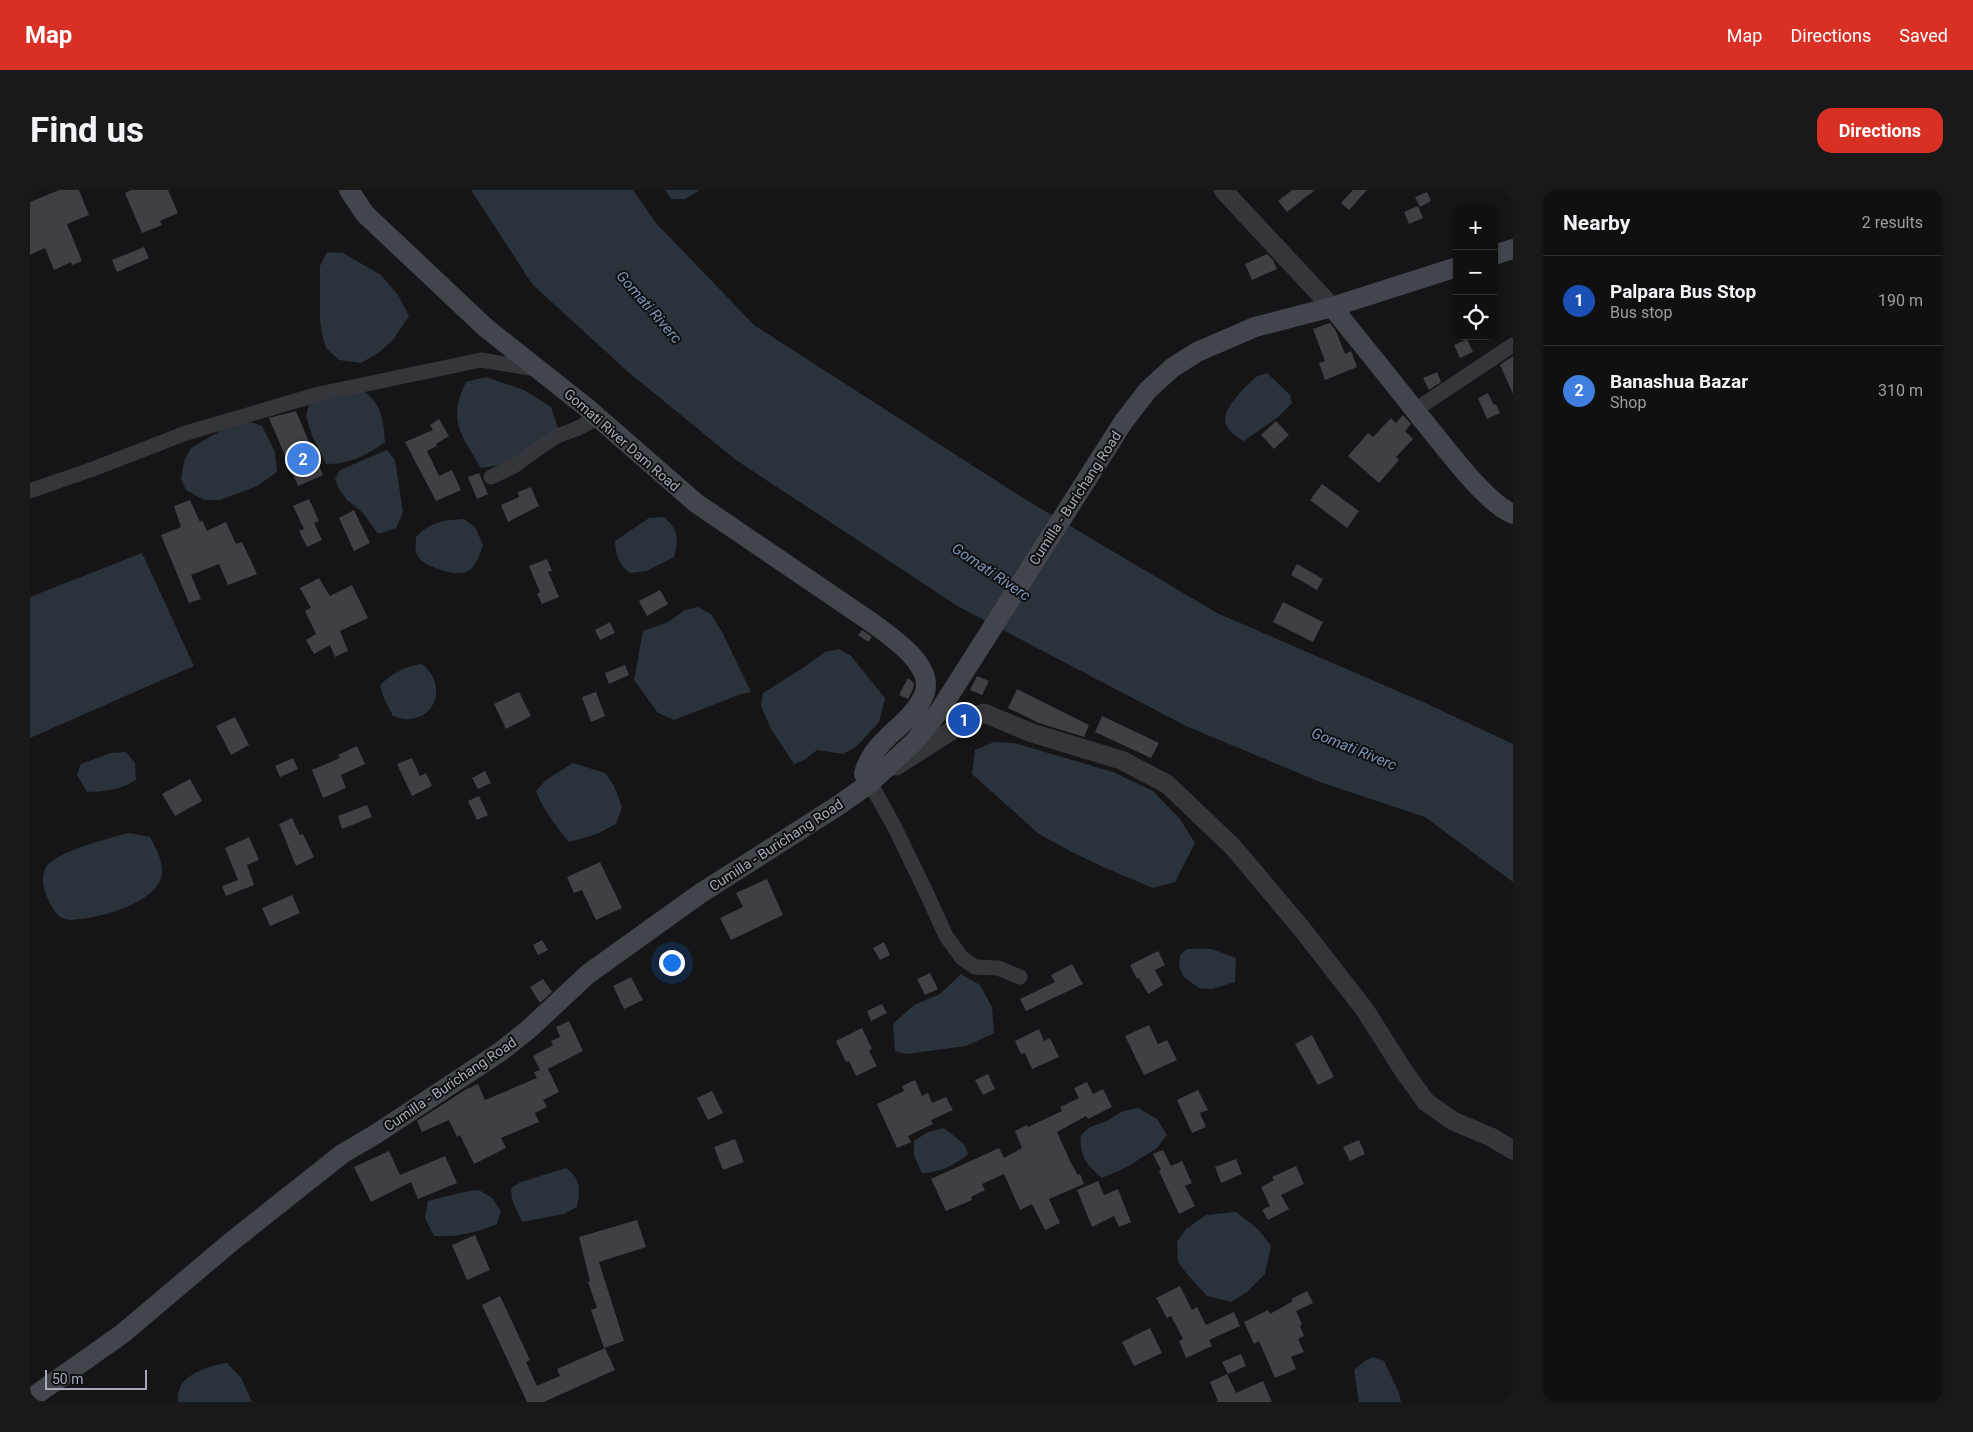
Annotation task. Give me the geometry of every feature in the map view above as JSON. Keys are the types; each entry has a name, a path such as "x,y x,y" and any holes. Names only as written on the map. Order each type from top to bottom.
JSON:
{"main road":[{"name":"Gomati River Dam Road","path":"349,190 366,214 486,328 598,417 696,503 871,622 898,642 918,664 924,674 925,692 914,711 873,752 865,766 864,774 870,783"},
{"path":"1498,254 1513,249"},
{"name":"Cumilla - Burichang Road","path":"30,1398 122,1334 231,1242 342,1154 376,1134 500,1052 529,1029 596,968 701,893 839,805 870,783 931,723 1124,420 1148,390 1172,368 1198,352 1255,327 1332,308 1453,268"},
{"path":"1332,308 1454,459 1494,503 1513,514"}],"street":[{"path":"1223,190 1332,308"},
{"path":"1415,410 1513,345"},
{"path":"30,491 186,433 318,394 481,360 536,369"},
{"path":"491,477 514,466 557,436 576,429 598,417"},
{"path":"1020,977 998,968 975,967 962,958 946,936 918,875 870,783 962,724 984,713 1032,732 1121,760 1167,784 1233,847 1302,930 1366,1010 1403,1070 1426,1102 1453,1120 1491,1137 1513,1150"}],"water":[{"name":"Gomati Riverc","path":"471,190 633,190 656,223 754,325 1023,498 1217,613 1423,702 1513,744 1513,882 1425,817 1320,782 1186,726 959,607 736,460 627,371 532,284"},
{"path":"665,190 700,190 685,199 671,199"},
{"path":"327,252 343,253 381,275 398,295 409,316 393,340 378,353 361,363 339,360 326,348 320,319 320,266"},
{"path":"1267,373 1290,395 1292,403 1278,417 1244,441 1228,429 1225,422 1226,413 1238,396 1256,377"},
{"path":"486,377 524,390 551,407 558,429 513,463 481,468 462,436 457,417 460,395 466,382"},
{"path":"361,389 373,400 380,412 385,442 350,461 326,464 312,435 306,416 309,404"},
{"path":"251,422 262,426 275,452 277,472 257,486 220,500 204,500 186,490 181,479 184,461 191,448 227,427"},
{"path":"387,450 395,460 403,512 396,528 378,534 363,513 347,500 335,479 340,470"},
{"path":"664,517 675,530 677,545 674,557 647,571 630,573 618,559 615,541 649,518"},
{"path":"464,519 475,527 483,545 471,569 466,572 452,573 433,567 421,560 416,552 416,537 421,532 438,523"},
{"path":"142,553 194,666 30,738 30,597"},
{"path":"698,607 711,614 723,634 751,692 741,694 674,720 658,713 634,680 643,631 668,622 685,610"},
{"path":"839,649 851,656 885,698 879,722 857,746 843,754 817,750 804,760 794,764 771,729 761,706 763,693 825,652"},
{"path":"421,664 434,679 436,696 433,705 419,717 403,719 393,716 380,685 399,671"},
{"path":"994,742 1014,743 1113,772 1153,791 1180,819 1195,843 1175,882 1153,888 1103,867 1039,834 972,774 975,750"},
{"path":"126,752 135,763 136,780 125,786 113,789 87,792 77,775 81,764 111,753"},
{"path":"573,763 605,773 614,786 622,807 616,824 597,834 569,842 547,812 536,791 546,780"},
{"path":"129,833 150,837 159,855 162,873 159,883 151,892 129,906 90,918 70,920 62,918 56,913 44,890 43,878 46,867 52,861 72,851"},
{"path":"1187,949 1211,949 1236,958 1235,982 1212,989 1199,988 1184,977 1179,967 1180,955"},
{"path":"961,974 980,985 992,1007 994,1033 966,1046 906,1054 895,1051 893,1024 914,1005 940,994"},
{"path":"1138,1108 1157,1119 1167,1135 1157,1148 1127,1167 1102,1178 1085,1159 1081,1148 1081,1135 1090,1127 1107,1121 1123,1111"},
{"path":"944,1128 964,1144 968,1154 946,1168 922,1173 914,1156 914,1141 928,1132"},
{"path":"566,1168 577,1180 579,1195 577,1207 564,1214 522,1222 512,1200 511,1188 521,1182"},
{"path":"479,1190 492,1198 501,1211 497,1224 466,1234 434,1236 425,1218 428,1201"},
{"path":"1236,1212 1258,1229 1271,1246 1265,1274 1247,1292 1231,1302 1207,1296 1187,1274 1178,1262 1177,1242 1186,1229 1206,1215"},
{"path":"1373,1357 1384,1361 1399,1393 1401,1402 1359,1402 1354,1370"},
{"path":"227,1363 241,1378 252,1402 178,1402 178,1393 186,1379 202,1370"}],"building":[{"path":"59,190 79,190 89,215 67,224 82,261 72,265 71,262 54,270 45,248 30,255 30,202"},
{"path":"131,190 168,190 178,213 160,221 162,225 142,233 125,193"},
{"path":"1292,190 1315,190 1287,212 1278,201"},
{"path":"1353,190 1367,190 1349,210 1341,203"},
{"path":"1427,192 1431,201 1420,207 1415,197"},
{"path":"1418,206 1423,218 1409,224 1404,212"},
{"path":"144,247 149,258 117,272 112,260"},
{"path":"1267,254 1273,260 1277,269 1252,280 1245,264"},
{"path":"1330,323 1336,331 1345,354 1351,351 1357,367 1325,380 1319,363 1325,361 1313,329"},
{"path":"1467,340 1473,352 1460,358 1454,345"},
{"path":"1513,356 1513,394 1500,365"},
{"path":"1437,372 1441,382 1429,390 1423,378"},
{"path":"1488,393 1500,413 1487,419 1478,398"},
{"path":"296,411 323,475 298,486 269,418"},
{"path":"1403,415 1411,424 1405,431 1413,439 1396,457 1399,460 1379,483 1348,456 1368,433 1373,437 1391,418 1396,423"},
{"path":"439,419 449,436 436,444 437,446 427,451 439,476 452,470 461,490 436,501 405,442 433,430 430,425"},
{"path":"1276,421 1289,435 1274,449 1261,435"},
{"path":"479,473 488,494 477,499 468,477"},
{"path":"1322,484 1359,511 1347,528 1310,500"},
{"path":"531,487 539,506 508,522 501,505 519,497 518,492"},
{"path":"309,499 319,521 314,523 322,540 307,547 299,531 304,529 293,506"},
{"path":"190,500 200,522 202,520 207,531 226,522 236,544 242,542 257,574 228,585 219,564 191,575 201,599 189,603 161,535 181,527 174,506"},
{"path":"354,510 370,543 354,551 339,518"},
{"path":"547,559 552,571 548,572 559,597 542,604 537,594 540,592 529,566"},
{"path":"1297,564 1323,579 1317,590 1291,575"},
{"path":"319,578 330,596 352,585 368,618 340,631 348,651 335,657 330,645 314,654 306,640 316,634 305,611 311,608 300,588"},
{"path":"660,590 668,604 647,616 639,601"},
{"path":"1283,602 1323,622 1313,642 1273,622"},
{"path":"610,622 615,633 600,640 595,630"},
{"path":"862,630 872,637 868,642 858,635"},
{"path":"625,665 629,675 609,684 605,673"},
{"path":"977,676 989,681 982,695 970,690"},
{"path":"908,678 914,683 908,699 899,695"},
{"path":"1017,689 1089,725 1084,737 1039,723 1008,708"},
{"path":"519,692 531,716 506,729 494,704"},
{"path":"596,692 605,716 591,722 582,697"},
{"path":"1102,716 1159,743 1151,758 1095,732"},
{"path":"235,717 249,745 231,755 216,726"},
{"path":"357,746 365,764 341,775 346,788 323,798 312,770 340,758 338,755"},
{"path":"293,758 298,769 280,777 275,766"},
{"path":"412,758 420,776 426,773 432,786 412,796 397,764"},
{"path":"485,771 491,783 478,789 472,778"},
{"path":"190,779 202,801 175,816 162,794"},
{"path":"479,796 488,815 477,820 468,801"},
{"path":"367,805 372,817 342,829 338,816"},
{"path":"292,818 300,835 303,834 314,857 296,866 279,824"},
{"path":"249,837 259,860 247,865 254,885 226,896 222,886 238,880 225,848"},
{"path":"600,862 622,908 596,920 582,890 574,893 567,877"},
{"path":"767,879 783,915 731,940 720,918 743,907 736,893"},
{"path":"292,895 300,913 270,926 262,908"},
{"path":"542,940 548,950 538,955 533,945"},
{"path":"884,942 890,955 880,960 873,948"},
{"path":"1158,951 1165,965 1155,970 1163,985 1148,994 1130,965"},
{"path":"1072,964 1083,984 1026,1011 1020,999 1055,982 1051,975"},
{"path":"930,973 938,989 925,995 917,979"},
{"path":"631,977 643,1000 624,1009 613,986"},
{"path":"543,979 552,992 540,1003 530,987"},
{"path":"882,1004 887,1013 871,1021 867,1011"},
{"path":"569,1021 583,1051 548,1069 559,1092 543,1100 547,1107 535,1113 539,1122 501,1138 506,1148 474,1164 460,1135 457,1137 449,1120 422,1132 417,1121 465,1090 478,1084 485,1100 537,1078 534,1072 540,1070 533,1056 553,1045 551,1041 560,1037 556,1027"},
{"path":"1149,1025 1158,1044 1167,1040 1177,1060 1144,1075 1125,1036"},
{"path":"862,1028 872,1049 869,1051 877,1066 856,1076 849,1061 846,1062 836,1041"},
{"path":"1039,1029 1044,1041 1050,1038 1059,1057 1032,1069 1025,1053 1021,1054 1015,1041"},
{"path":"1312,1035 1334,1077 1318,1085 1295,1044"},
{"path":"988,1074 995,1089 983,1095 975,1080"},
{"path":"915,1080 922,1096 928,1093 932,1103 946,1097 953,1110 931,1120 933,1124 908,1136 911,1142 897,1148 877,1104 904,1091 902,1086"},
{"path":"1087,1082 1093,1094 1103,1089 1112,1107 1088,1119 1086,1116 1057,1132 1071,1163 1078,1175 1080,1174 1084,1184 1049,1199 1060,1223 1045,1230 1032,1204 1020,1210 1004,1174 982,1184 985,1190 971,1197 972,1200 946,1211 931,1179 999,1148 1004,1158 1022,1148 1015,1131 1062,1111 1060,1107 1079,1098 1074,1088"},
{"path":"1198,1090 1208,1110 1200,1113 1206,1127 1192,1133 1177,1100"},
{"path":"712,1091 723,1113 708,1120 697,1098"},
{"path":"735,1139 744,1162 723,1170 714,1147"},
{"path":"1359,1140 1365,1154 1350,1161 1343,1147"},
{"path":"1163,1150 1171,1166 1182,1161 1192,1183 1185,1186 1195,1206 1179,1214 1153,1154"},
{"path":"389,1151 400,1175 445,1156 457,1183 418,1199 411,1182 371,1202 354,1167"},
{"path":"1236,1159 1242,1174 1221,1183 1215,1167"},
{"path":"1296,1166 1304,1184 1281,1195 1289,1209 1268,1220 1262,1210 1270,1206 1261,1187 1274,1180 1272,1177"},
{"path":"1098,1181 1104,1195 1118,1189 1131,1222 1119,1227 1114,1216 1092,1227 1077,1190"},
{"path":"637,1220 646,1247 599,1262 624,1341 604,1348 591,1310 597,1308 588,1282 590,1281 579,1237"},
{"path":"475,1235 490,1270 467,1280 452,1245"},
{"path":"1180,1286 1192,1310 1197,1307 1206,1325 1234,1312 1240,1326 1209,1340 1212,1346 1186,1358 1179,1341 1183,1339 1171,1316 1167,1318 1156,1298"},
{"path":"1307,1291 1313,1303 1296,1311 1302,1324 1300,1326 1304,1336 1298,1339 1304,1352 1291,1357 1296,1369 1275,1378 1259,1341 1254,1344 1244,1322 1268,1310 1270,1314 1293,1301 1291,1299"},
{"path":"500,1296 530,1360 526,1362 537,1386 560,1376 557,1369 605,1348 615,1370 544,1402 527,1402 482,1305"},
{"path":"1150,1328 1162,1353 1134,1366 1122,1342"},
{"path":"1241,1354 1246,1366 1228,1374 1222,1362"},
{"path":"1227,1374 1236,1393 1263,1381 1272,1402 1215,1402 1218,1401 1210,1382"}],"place":[{"name":"Banashua Bazar","path":"303,459"},
{"name":"Palpara Bus Stop","path":"964,720"}]}
